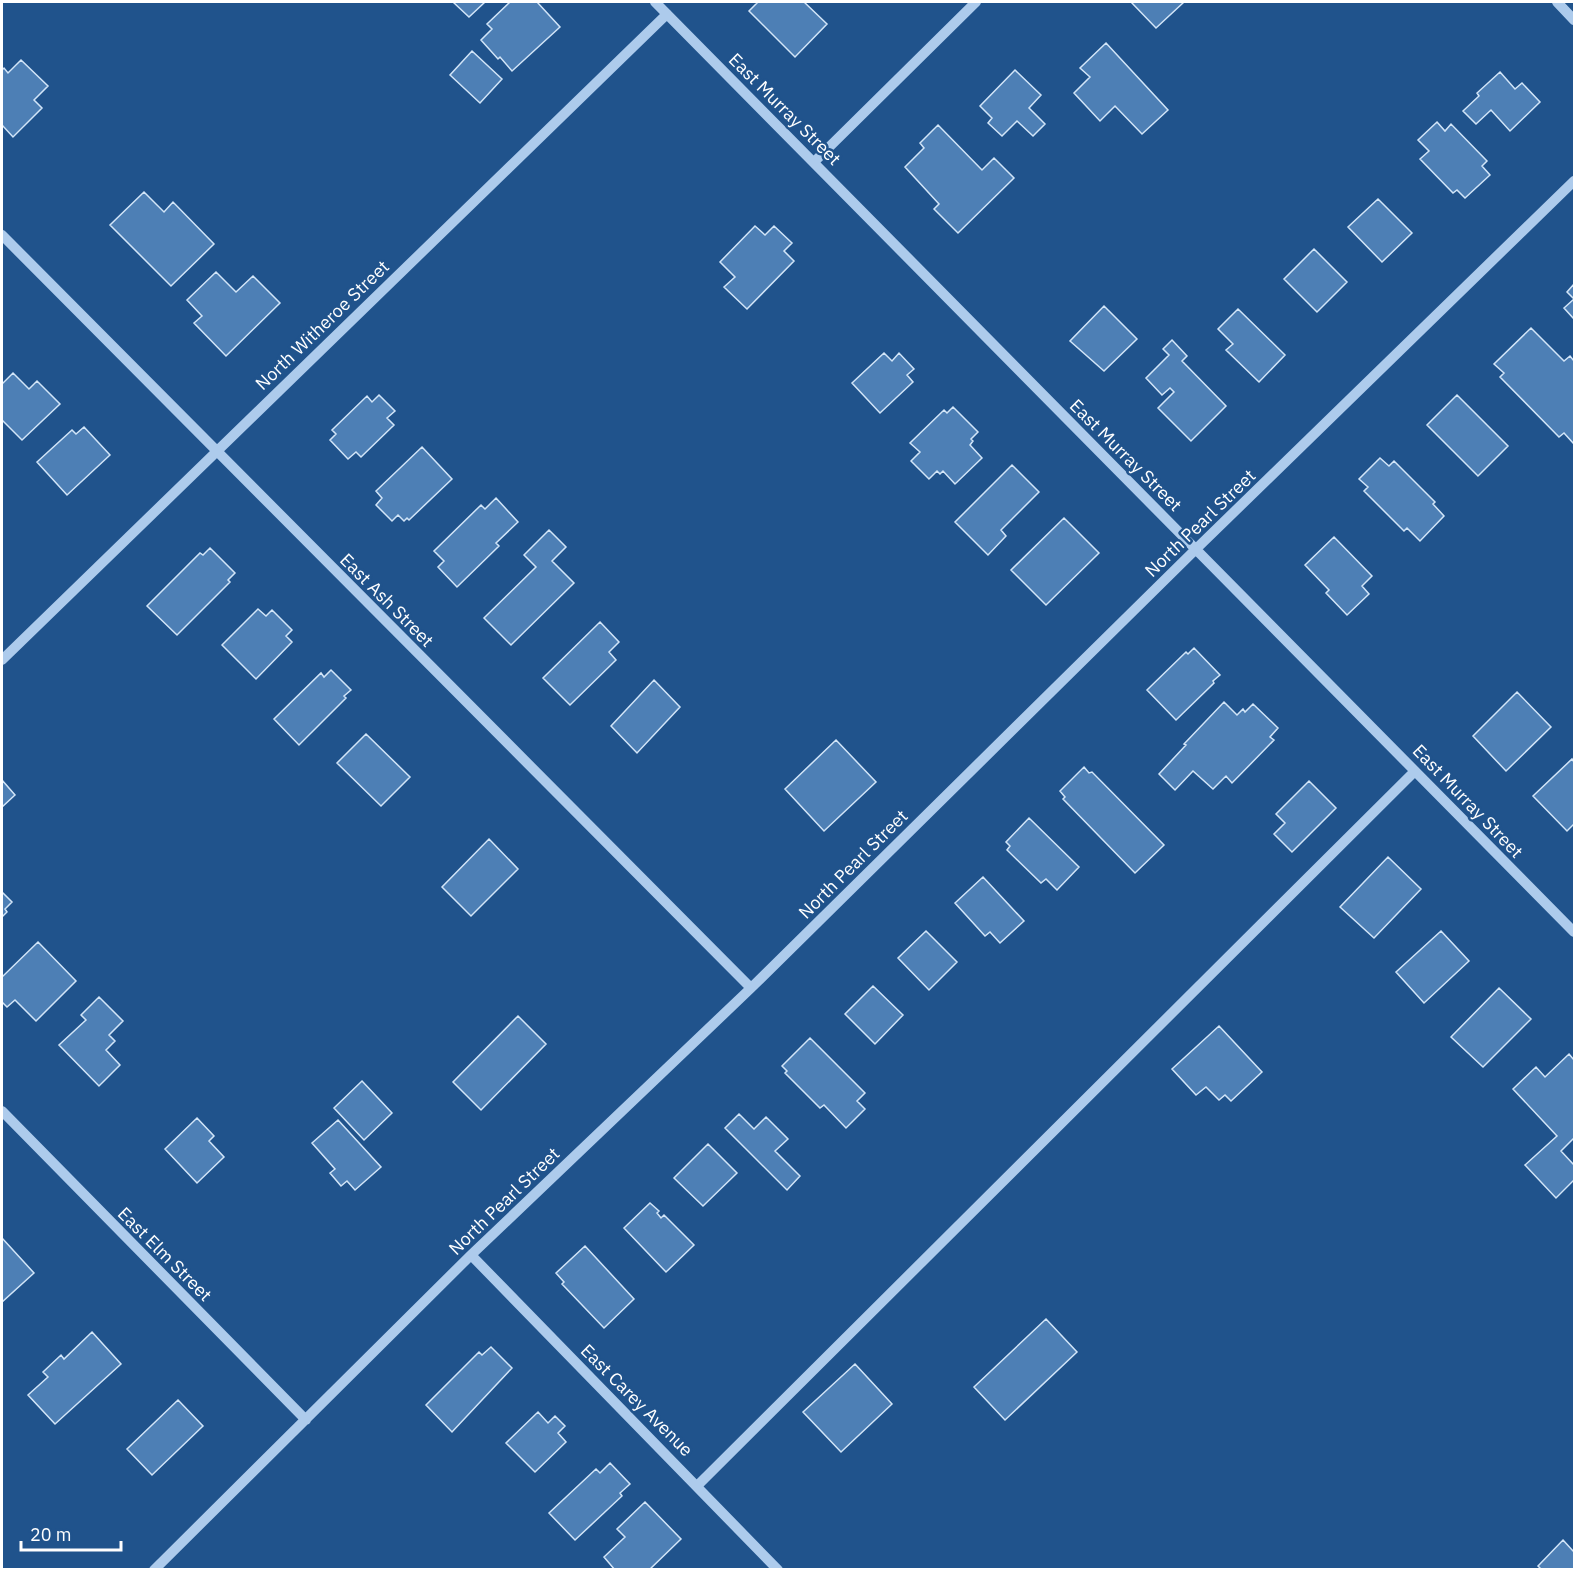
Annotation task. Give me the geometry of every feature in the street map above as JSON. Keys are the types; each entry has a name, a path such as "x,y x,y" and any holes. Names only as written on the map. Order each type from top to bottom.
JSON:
{"street":[{"name":"East Murray Street","path":"655,2 1575,932"},
{"path":"814,162 976,2"},
{"path":"1557,2 1575,20"},
{"name":"North Witheroe Street","path":"2,660 667,14"},
{"name":"North Pearl Street","path":"154,1569 471,1255 751,988 1196,549 1575,181"},
{"name":"East Ash Street","path":"2,236 751,988"},
{"path":"698,1485 1415,771"},
{"name":"East Elm Street","path":"2,1111 306,1420"},
{"name":"East Carey Avenue","path":"471,1255 778,1569"}],"building":[{"path":"453,2 485,2 469,17"},
{"path":"510,2 537,2 560,27 512,71 481,40 492,29 487,24"},
{"path":"755,2 804,2 827,24 795,57 749,11 757,3"},
{"path":"1131,2 1184,2 1156,28"},
{"path":"1106,43 1168,110 1142,134 1115,106 1100,121 1074,93 1090,77 1080,68"},
{"path":"472,51 502,79 480,103 450,75"},
{"path":"21,60 48,86 34,100 42,108 13,137 2,125 2,70 4,68 8,73"},
{"path":"1015,70 1041,95 1029,108 1045,124 1033,136 1017,121 1002,136 988,123 992,118 980,106"},
{"path":"1500,72 1515,89 1522,83 1540,102 1510,131 1491,110 1476,124 1463,111 1479,96 1477,93"},
{"path":"1437,122 1445,131 1451,124 1487,161 1482,166 1490,175 1465,198 1457,190 1453,193 1420,159 1429,151 1418,140"},
{"path":"938,125 982,170 994,158 1014,178 958,233 934,209 939,204 905,167 924,148 920,143"},
{"path":"144,192 164,212 173,202 214,244 171,286 110,225"},
{"path":"1378,199 1412,233 1382,262 1348,227"},
{"path":"755,226 765,235 774,226 792,243 784,251 794,261 747,309 724,287 735,277 720,262"},
{"path":"1314,249 1347,282 1317,312 1284,279"},
{"path":"216,272 236,292 253,276 280,303 226,356 194,323 202,316 187,300"},
{"path":"1574,284 1574,299 1567,292"},
{"path":"1574,299 1574,319 1564,308"},
{"path":"1104,306 1137,339 1104,371 1070,341"},
{"path":"1238,309 1285,355 1259,382 1226,350 1233,344 1218,329"},
{"path":"1531,328 1564,361 1570,356 1574,361 1574,444 1564,433 1559,437 1500,377 1504,373 1494,364"},
{"path":"1172,340 1187,356 1182,361 1226,406 1191,441 1158,408 1174,392 1170,388 1162,395 1146,378 1169,355 1163,349"},
{"path":"884,353 892,361 899,353 914,369 907,375 913,382 880,413 852,383"},
{"path":"13,373 29,389 37,381 60,404 22,440 2,420 2,384"},
{"path":"379,395 395,411 387,418 394,425 361,457 356,452 348,459 330,440 336,434 332,430 367,396 372,402"},
{"path":"1457,395 1508,446 1478,476 1427,425"},
{"path":"953,407 978,432 971,439 973,441 970,445 982,458 955,484 943,471 940,474 937,471 929,479 911,461 920,452 910,443 944,410 947,413"},
{"path":"84,427 110,455 67,495 37,462 72,430 76,434"},
{"path":"422,447 452,479 409,520 407,518 404,521 398,515 392,521 376,505 382,498 376,491"},
{"path":"1380,458 1389,466 1394,461 1435,502 1433,504 1444,516 1420,541 1407,528 1404,531 1364,491 1368,487 1359,479"},
{"path":"1012,465 1039,492 1001,530 1006,536 988,555 955,522"},
{"path":"496,498 518,522 496,543 499,546 457,587 438,567 444,561 434,551 481,505 485,509"},
{"path":"1064,518 1099,553 1046,605 1011,570"},
{"path":"549,530 566,547 552,561 574,583 511,645 484,618 536,567 524,555"},
{"path":"1334,537 1372,576 1362,586 1369,594 1347,615 1326,593 1329,590 1305,565"},
{"path":"210,548 235,573 228,580 230,582 177,635 147,606 200,553 203,555"},
{"path":"258,609 266,616 272,610 292,630 286,636 292,642 256,679 222,645"},
{"path":"600,622 619,642 609,652 616,660 570,705 543,678"},
{"path":"1194,648 1220,675 1176,720 1147,690 1186,652 1188,654"},
{"path":"331,670 351,690 344,696 346,698 299,745 274,719 321,673 324,677"},
{"path":"654,680 680,707 637,753 611,726"},
{"path":"1517,692 1551,727 1506,771 1473,736"},
{"path":"1224,702 1237,715 1243,709 1245,712 1253,704 1278,728 1270,737 1274,740 1232,783 1226,776 1213,789 1193,771 1175,790 1159,774"},
{"path":"366,734 410,777 381,806 337,763"},
{"path":"836,740 876,782 824,831 785,789"},
{"path":"1572,759 1574,762 1574,824 1567,831 1533,796"},
{"path":"1084,767 1089,773 1092,772 1164,845 1135,873 1063,799 1065,797 1060,791"},
{"path":"2,780 15,795 2,807"},
{"path":"1309,781 1336,808 1292,852 1274,834 1285,823 1276,814"},
{"path":"1029,818 1079,867 1057,890 1046,879 1041,883 1007,850 1010,846 1006,842"},
{"path":"489,839 518,869 471,916 442,887"},
{"path":"1388,857 1421,889 1374,938 1340,907"},
{"path":"983,877 1024,921 1000,943 990,932 985,936 955,903"},
{"path":"2,892 12,902 5,909 7,912 2,917"},
{"path":"926,931 957,962 929,990 898,958"},
{"path":"1441,931 1469,961 1424,1003 1396,972"},
{"path":"38,942 76,981 36,1021 15,1000 7,1007 2,1002 2,977"},
{"path":"873,986 903,1015 875,1044 845,1014"},
{"path":"1499,988 1531,1019 1483,1067 1451,1037"},
{"path":"99,997 123,1021 109,1035 115,1041 106,1050 120,1065 99,1086 59,1045 86,1020 81,1015"},
{"path":"518,1016 546,1044 481,1110 453,1082"},
{"path":"1219,1026 1262,1072 1231,1101 1225,1095 1219,1100 1206,1087 1196,1095 1172,1069"},
{"path":"810,1038 865,1093 857,1101 865,1109 846,1128 824,1105 820,1108 785,1073 787,1071 782,1066"},
{"path":"1569,1054 1574,1060 1574,1138 1561,1151 1574,1165 1574,1180 1556,1198 1525,1165 1557,1136 1513,1089 1536,1067 1545,1077"},
{"path":"362,1081 392,1113 364,1140 334,1108"},
{"path":"739,1114 754,1129 766,1117 788,1139 775,1151 800,1176 787,1190 725,1128"},
{"path":"197,1118 214,1136 209,1141 224,1157 197,1183 165,1149"},
{"path":"338,1120 381,1167 355,1190 347,1181 341,1186 330,1173 335,1169 312,1143"},
{"path":"708,1144 737,1173 703,1206 674,1178"},
{"path":"650,1203 659,1211 657,1213 661,1218 664,1215 694,1245 666,1272 624,1228"},
{"path":"2,1238 34,1273 2,1302"},
{"path":"585,1246 634,1299 604,1328 562,1284 564,1282 556,1273"},
{"path":"1046,1319 1077,1352 1005,1420 974,1387"},
{"path":"92,1332 121,1364 55,1424 28,1395 48,1377 43,1372 61,1355 64,1359"},
{"path":"491,1347 512,1368 452,1432 426,1405 479,1352 482,1355"},
{"path":"855,1364 892,1404 841,1452 803,1412"},
{"path":"178,1400 203,1426 152,1475 127,1449"},
{"path":"538,1412 548,1423 555,1416 565,1426 558,1433 566,1442 535,1472 506,1443"},
{"path":"610,1463 630,1484 620,1493 622,1496 575,1540 549,1513 596,1469 600,1473"},
{"path":"645,1502 681,1539 649,1570 615,1570 604,1557 625,1537 617,1529"},
{"path":"1563,1540 1574,1552 1574,1570 1542,1570 1538,1566"}]}
